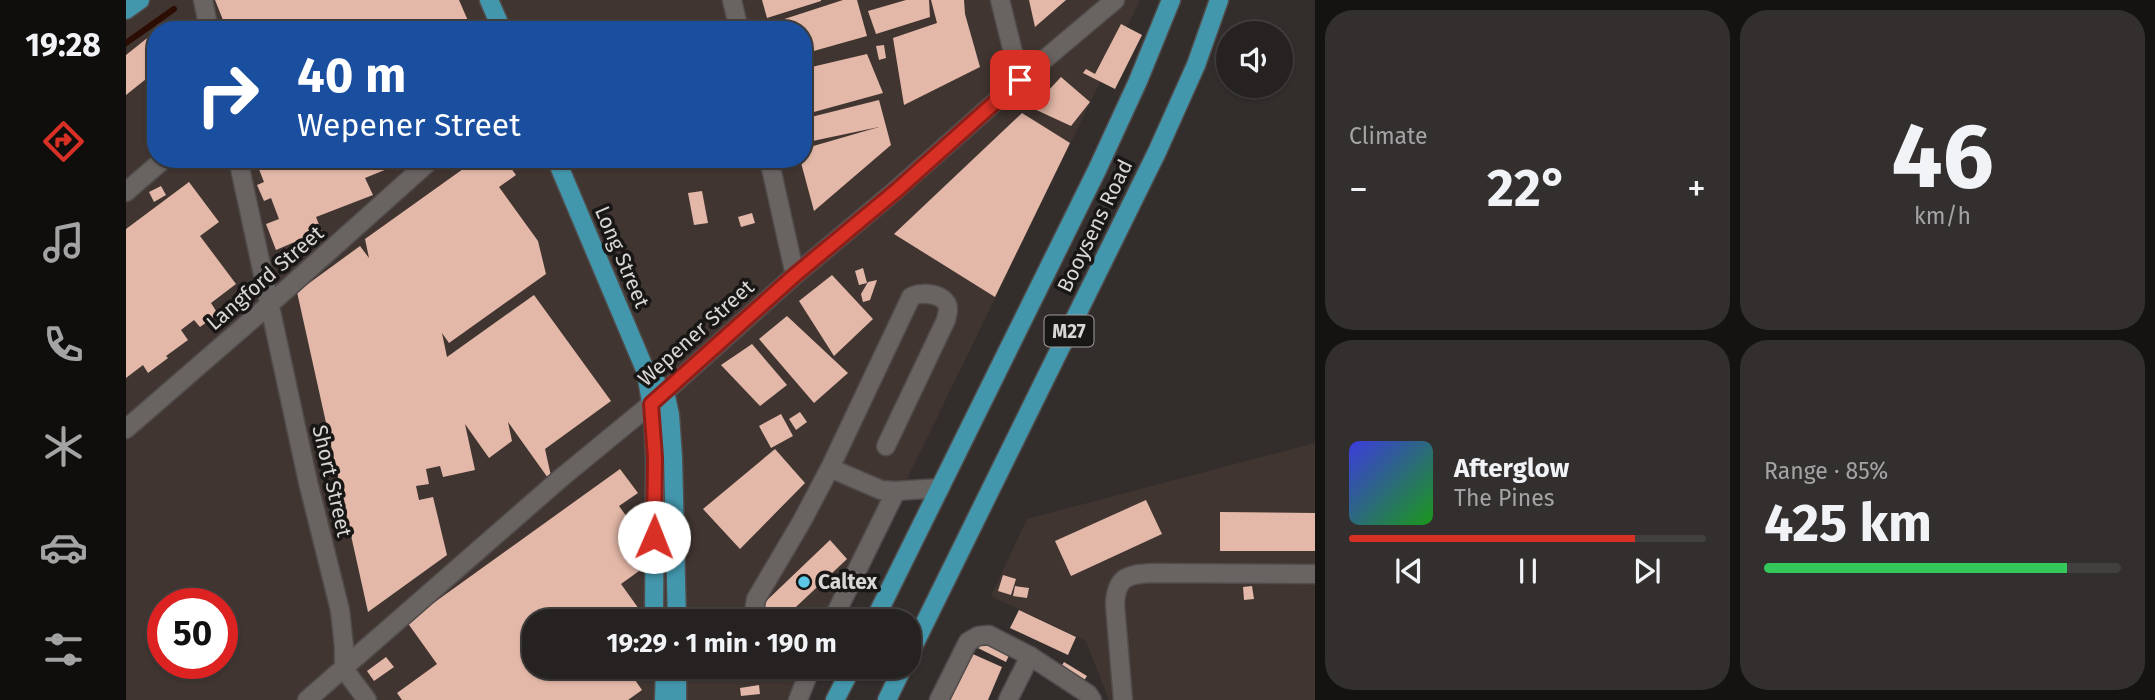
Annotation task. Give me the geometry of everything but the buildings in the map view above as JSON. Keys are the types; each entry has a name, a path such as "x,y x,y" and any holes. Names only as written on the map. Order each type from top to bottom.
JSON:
{"main road":[{"path":"126,10 140,0"},
{"path":"489,0 498,21"},
{"name":"Booysens Road","path":"880,609 1097,170 1171,0"},
{"name":"Booysens Road","path":"921,631 1157,152 1196,65 1219,0"},
{"name":"Long Street","path":"560,168 646,372 655,458 654,609"},
{"name":"Long Street","path":"646,372 665,392"},
{"path":"665,392 673,442 677,609"},
{"path":"655,679 655,700"},
{"path":"664,700 665,679"},
{"path":"677,679 677,700"},
{"path":"835,700 846,679"},
{"path":"887,700 897,679"}],"street":[{"path":"203,0 207,21"},
{"path":"732,0 737,21"},
{"path":"1000,0 1020,80"},
{"name":"Wepener Street","path":"307,700 1115,0"},
{"path":"126,192 154,168"},
{"name":"Short Street","path":"240,168 308,482 340,610 344,637 344,669"},
{"name":"Langford Street","path":"126,429 422,168"},
{"path":"771,168 795,275"},
{"path":"755,609 756,599 830,468 911,297 920,293 931,295 947,304 946,320 886,446"},
{"path":"830,468 881,490 940,488"},
{"path":"838,609 896,491"},
{"path":"1123,700 1115,591 1124,578 1153,573 1315,574"},
{"path":"939,700 968,642 978,636 989,635 1030,656 1088,694 1092,700"},
{"path":"1008,700 1030,656"},
{"path":"344,669 367,700"},
{"path":"798,700 806,679"}],"shaded area":[{"path":"126,0 1140,0 844,609 522,609 522,679 809,679 799,700 126,700"},
{"path":"1315,443 1315,700 1109,700 1086,641 991,596 1027,519"}],"waterway":[{"path":"157,21 174,9"},
{"path":"126,43 147,28"}],"place":[{"name":"Caltex","path":"804,582"}],"route":[{"path":"654,537 655,458 651,404 1020,80"}]}
